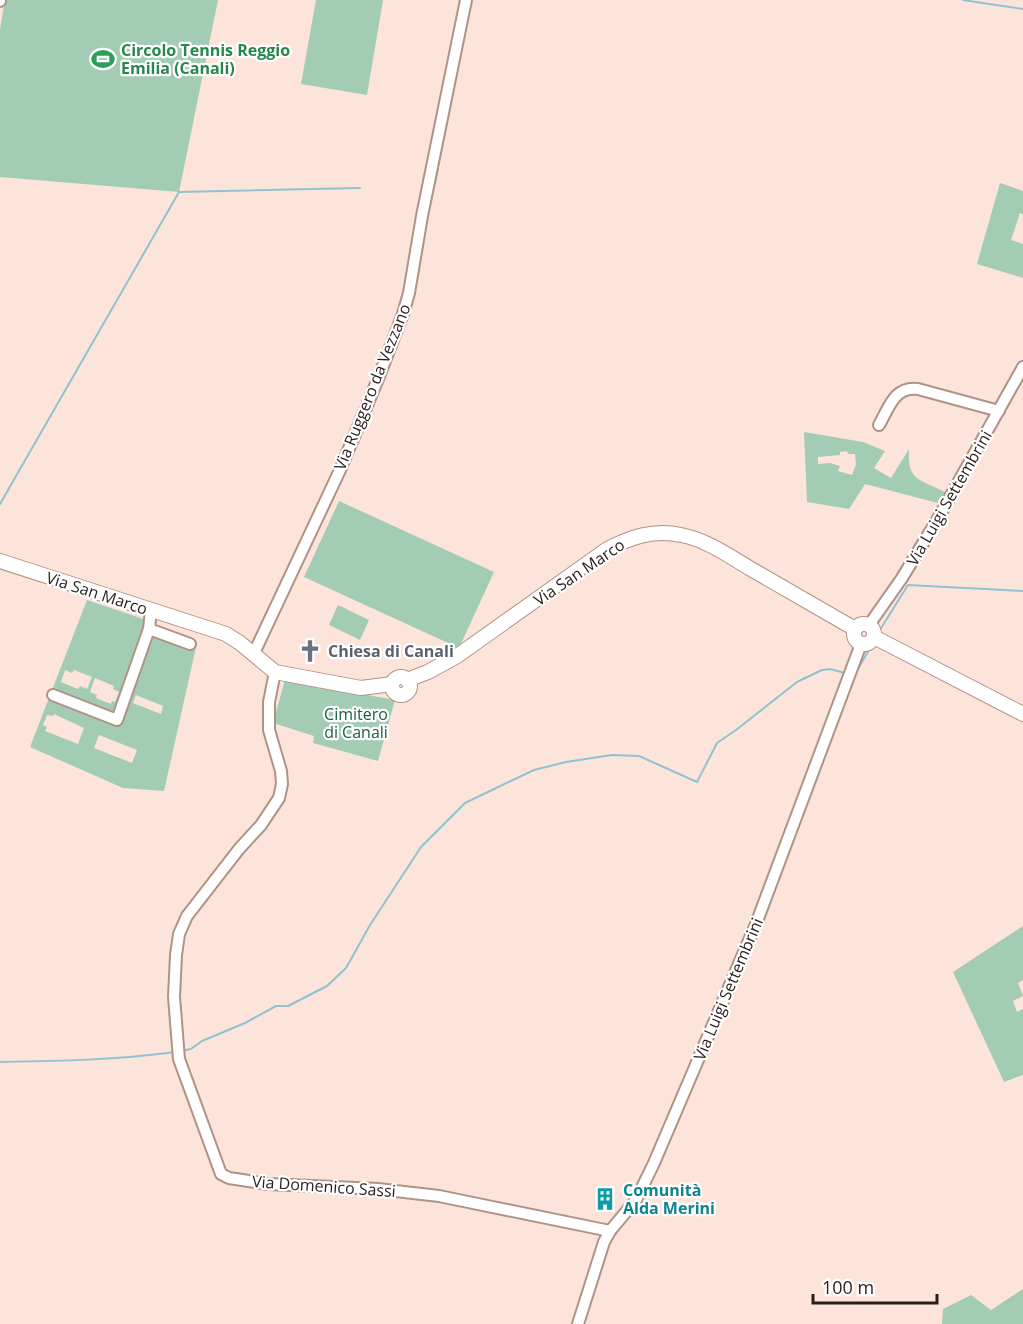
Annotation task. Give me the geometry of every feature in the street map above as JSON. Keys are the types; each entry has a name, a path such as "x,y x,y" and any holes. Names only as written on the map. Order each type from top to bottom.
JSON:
{"street":[{"name":"Via Ruggero da Vezzano","path":"254,653 340,470 403,314 466,0"},
{"name":"Via Luigi Settembrini","path":"874,635 902,579 1023,367"},
{"path":"879,425 898,394 908,388 999,411"},
{"name":"Via San Marco","path":"0,561 226,634 254,653 275,672 361,688 394,688 399,678 409,684 493,632 606,550 623,541 653,533 680,534 709,544 855,629"},
{"path":"53,695 117,720 149,629 152,610"},
{"path":"874,635 870,642 861,644 855,638 855,629 860,625 874,635 1023,714"},
{"path":"149,629 189,644"},
{"name":"Via Luigi Settembrini","path":"578,1324 601,1250 610,1231 636,1200 756,924 861,644"},
{"name":"Via Domenico Sassi","path":"275,672 269,702 269,730 281,771 282,784 279,798 261,825 239,849 187,916 179,934 176,955 174,997 179,1059 221,1174 229,1178 268,1184 378,1189 439,1196 610,1231"}],"green space":[{"name":"Circolo Tennis Reggio Emilia (Canali)","path":"5,0 218,0 179,192 0,177 0,29"},
{"path":"316,0 383,0 367,95 301,84"},
{"path":"1000,183 1023,191 1023,214 1020,213 1011,240 1023,244 1023,278 977,264"},
{"path":"804,432 863,442 885,451 874,468 891,478 909,449 910,467 916,478 945,492 938,503 865,484 849,509 807,502","holes":["847,451 848,454 855,454 856,464 852,475 838,471 840,466 830,463 818,464 818,457 840,455 840,452"]},
{"path":"339,501 494,572 459,648 304,577"},
{"path":"87,600 149,621 149,630 196,647 164,791 123,788 30,747","holes":["65,670 72,673 74,670 92,677 87,689 80,686 78,689 61,682","95,678 114,686 113,689 119,692 115,702 112,701 111,704 96,698 97,695 90,692","136,695 163,706 161,714 133,703","54,714 84,728 78,744 45,731 47,727 43,725 47,715 53,716","99,735 137,750 132,763 94,748"]},
{"path":"338,605 369,620 360,640 329,625"},
{"name":"Cimitero di Canali","path":"285,680 395,700 378,761 313,743 314,736 273,723"},
{"path":"1023,926 1023,980 1018,983 1023,996 1013,1001 1017,1012 1023,1009 1023,1075 1004,1082 953,972"},
{"path":"1023,1289 1023,1324 942,1324 943,1309 971,1295 991,1310"}],"waterway":[{"path":"434,187 471,0"},
{"path":"963,0 1023,9"},
{"path":"0,504 179,192 360,188"},
{"path":"878,633 908,585 1023,591"},
{"path":"855,674 873,643"},
{"path":"181,1051 191,1049 202,1041 245,1023 276,1006 288,1006 327,986 346,968 370,925 421,847 465,803 534,770 566,762 612,755 639,756 697,782 717,743 797,682 822,670 830,669 845,673"},
{"path":"0,1062 66,1061 175,1052"}],"place":[{"name":"Circolo Tennis Reggio Emilia (Canali)","path":"103,59"},
{"name":"Chiesa di Canali","path":"310,651"},
{"name":"Comunità Alda Merini","path":"605,1199"}]}
